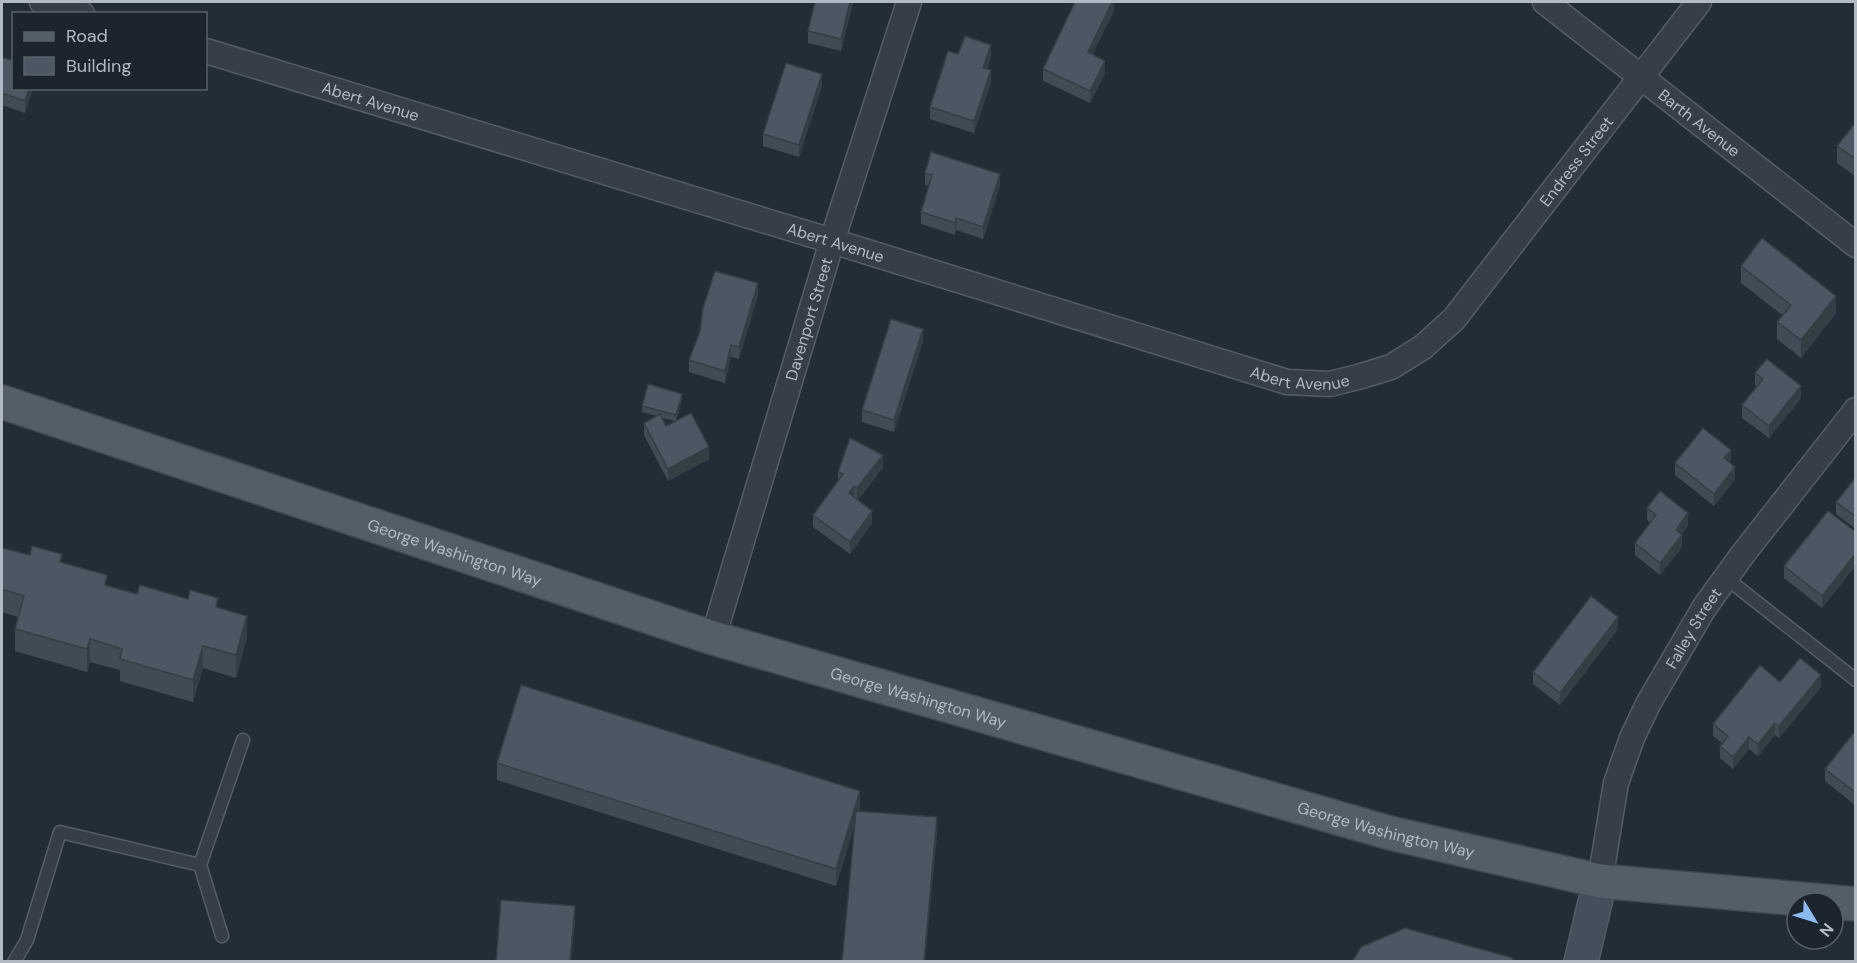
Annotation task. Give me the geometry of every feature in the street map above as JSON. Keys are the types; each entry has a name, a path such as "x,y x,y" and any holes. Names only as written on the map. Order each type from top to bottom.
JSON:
{"main road":[{"name":"George Washington Way","path":"2,402 713,638 1390,833 1600,881 1856,904"}],"street":[{"path":"42,2 75,12"},
{"name":"Davenport Street","path":"713,638 832,241 909,2"},
{"name":"Barth Avenue","path":"1545,2 1856,245"},
{"name":"Endress Street","path":"1454,319 1699,2"},
{"name":"Abert Avenue","path":"207,51 1287,382 1330,384 1390,367 1423,347 1454,319"},
{"name":"Falley Street","path":"1600,881 1616,783 1632,738 1648,704 1704,608 1856,410"},
{"path":"1581,962 1600,881"}],"lane":[{"path":"1726,578 1856,680"},
{"path":"222,936 200,866 243,740"},
{"path":"14,962 27,940 60,831 200,866"}],"building":[{"path":"815,2 850,2 841,39 808,31"},
{"path":"1075,2 1112,2 1088,52 1105,61 1090,91 1043,69"},
{"path":"965,36 991,45 983,68 991,70 974,121 930,107 948,51 958,54"},
{"path":"2,57 12,60 12,90 28,90 25,101 2,93"},
{"path":"786,63 822,74 799,145 763,134"},
{"path":"1856,122 1856,159 1837,146"},
{"path":"931,152 1000,174 983,227 956,218 955,223 921,212 932,175 925,173"},
{"path":"1762,238 1836,296 1801,340 1777,322 1791,305 1741,266"},
{"path":"715,271 758,283 739,347 731,345 725,371 689,360 700,331 703,308"},
{"path":"891,319 923,329 894,420 862,410"},
{"path":"1767,359 1801,386 1769,426 1742,405 1763,379 1755,373"},
{"path":"648,384 682,394 676,415 642,406"},
{"path":"691,413 709,447 668,469 644,423 660,414 666,426"},
{"path":"1703,428 1731,450 1724,458 1735,467 1714,494 1675,463"},
{"path":"850,438 883,455 857,488 854,486 849,493 872,511 850,542 813,515 843,474 838,472"},
{"path":"1856,477 1856,517 1836,502"},
{"path":"1660,491 1688,513 1676,530 1682,535 1660,563 1635,543 1656,515 1647,508"},
{"path":"1828,511 1856,532 1856,553 1822,596 1784,566"},
{"path":"32,546 62,554 60,562 107,575 105,585 137,594 140,585 188,599 190,590 218,598 216,607 247,616 236,655 203,646 193,680 120,659 122,649 90,639 87,649 15,629 24,596 2,589 3,548 30,555"},
{"path":"1591,596 1618,617 1560,693 1533,672"},
{"path":"1800,658 1821,675 1779,726 1775,723 1758,744 1749,737 1733,757 1720,746 1728,736 1713,724 1760,665 1780,682"},
{"path":"521,685 860,791 836,869 497,763"},
{"path":"1856,730 1856,793 1825,769"},
{"path":"856,811 937,817 924,962 842,962"},
{"path":"501,900 575,906 570,962 496,962"},
{"path":"1405,928 1513,958 1512,962 1352,962 1361,947"}]}
